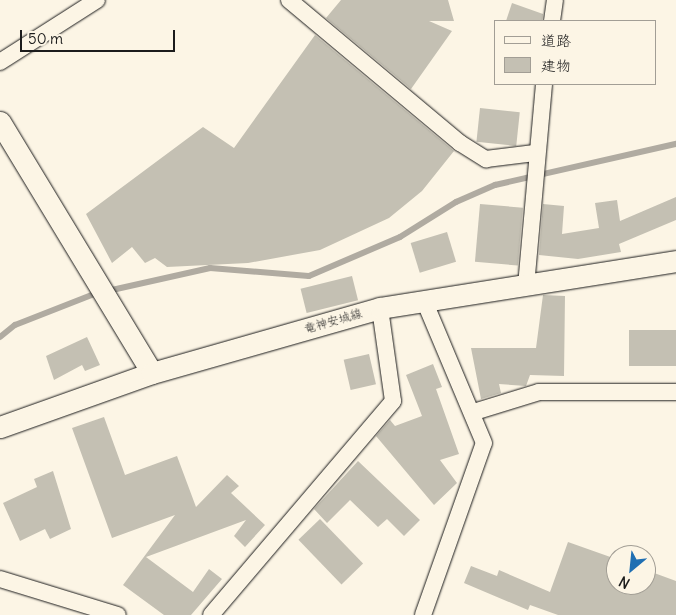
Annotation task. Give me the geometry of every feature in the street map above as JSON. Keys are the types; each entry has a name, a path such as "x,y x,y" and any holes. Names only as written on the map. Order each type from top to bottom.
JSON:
{"street":[{"path":"0,62 97,0"},
{"path":"289,0 460,143 486,159 535,153"},
{"path":"552,20 555,0"},
{"path":"526,286 535,153 544,85"},
{"path":"0,122 152,372"},
{"name":"竜神安城線","path":"0,427 152,372 380,308 676,261"},
{"path":"423,615 484,443 474,412 424,300"},
{"path":"211,615 394,401 380,308"},
{"path":"474,412 538,392 676,392"},
{"path":"0,579 118,615"}],"building":[{"path":"341,0 448,0 454,21 429,21 452,31 411,89 326,18"},
{"path":"512,3 543,14 542,20 506,20"},
{"path":"315,35 454,151 422,191 389,218 320,250 248,263 167,267 155,258 145,263 132,247 112,263 86,214 203,127 234,148"},
{"path":"480,108 520,112 516,146 476,142"},
{"path":"676,197 676,220 619,244 621,252 578,259 539,255 543,204 564,206 562,234 599,228 595,203 617,200 620,221"},
{"path":"480,204 523,208 518,266 475,262"},
{"path":"447,232 456,262 420,273 411,243"},
{"path":"352,276 358,300 307,313 301,289"},
{"path":"543,295 565,296 564,376 530,375 526,386 499,384 501,393 481,399 471,348 536,348"},
{"path":"629,330 676,330 676,366 629,366"},
{"path":"87,337 100,365 85,371 82,365 54,380 46,356"},
{"path":"369,354 376,384 351,390 344,360"},
{"path":"433,364 442,387 436,389 459,454 440,460 457,483 434,505 376,436 390,420 395,426 422,416 406,375"},
{"path":"104,417 125,475 177,456 196,507 227,475 239,486 231,493 265,525 245,547 234,536 246,520 146,557 193,592 209,569 222,579 191,615 164,615 123,585 175,515 112,538 72,428"},
{"path":"358,461 420,520 404,536 387,519 378,527 350,500 327,523 314,509"},
{"path":"53,471 71,529 50,539 45,529 20,541 3,503 37,487 34,479"},
{"path":"320,519 363,564 341,584 298,540"},
{"path":"568,542 606,555 606,595 656,595 656,574 676,581 676,615 558,615 530,605 528,610 464,583 471,566 497,576 499,570 550,592"}],"waterway":[{"path":"0,337 15,325 94,294 210,268 309,276 400,237 456,202 495,185 676,144"}]}
